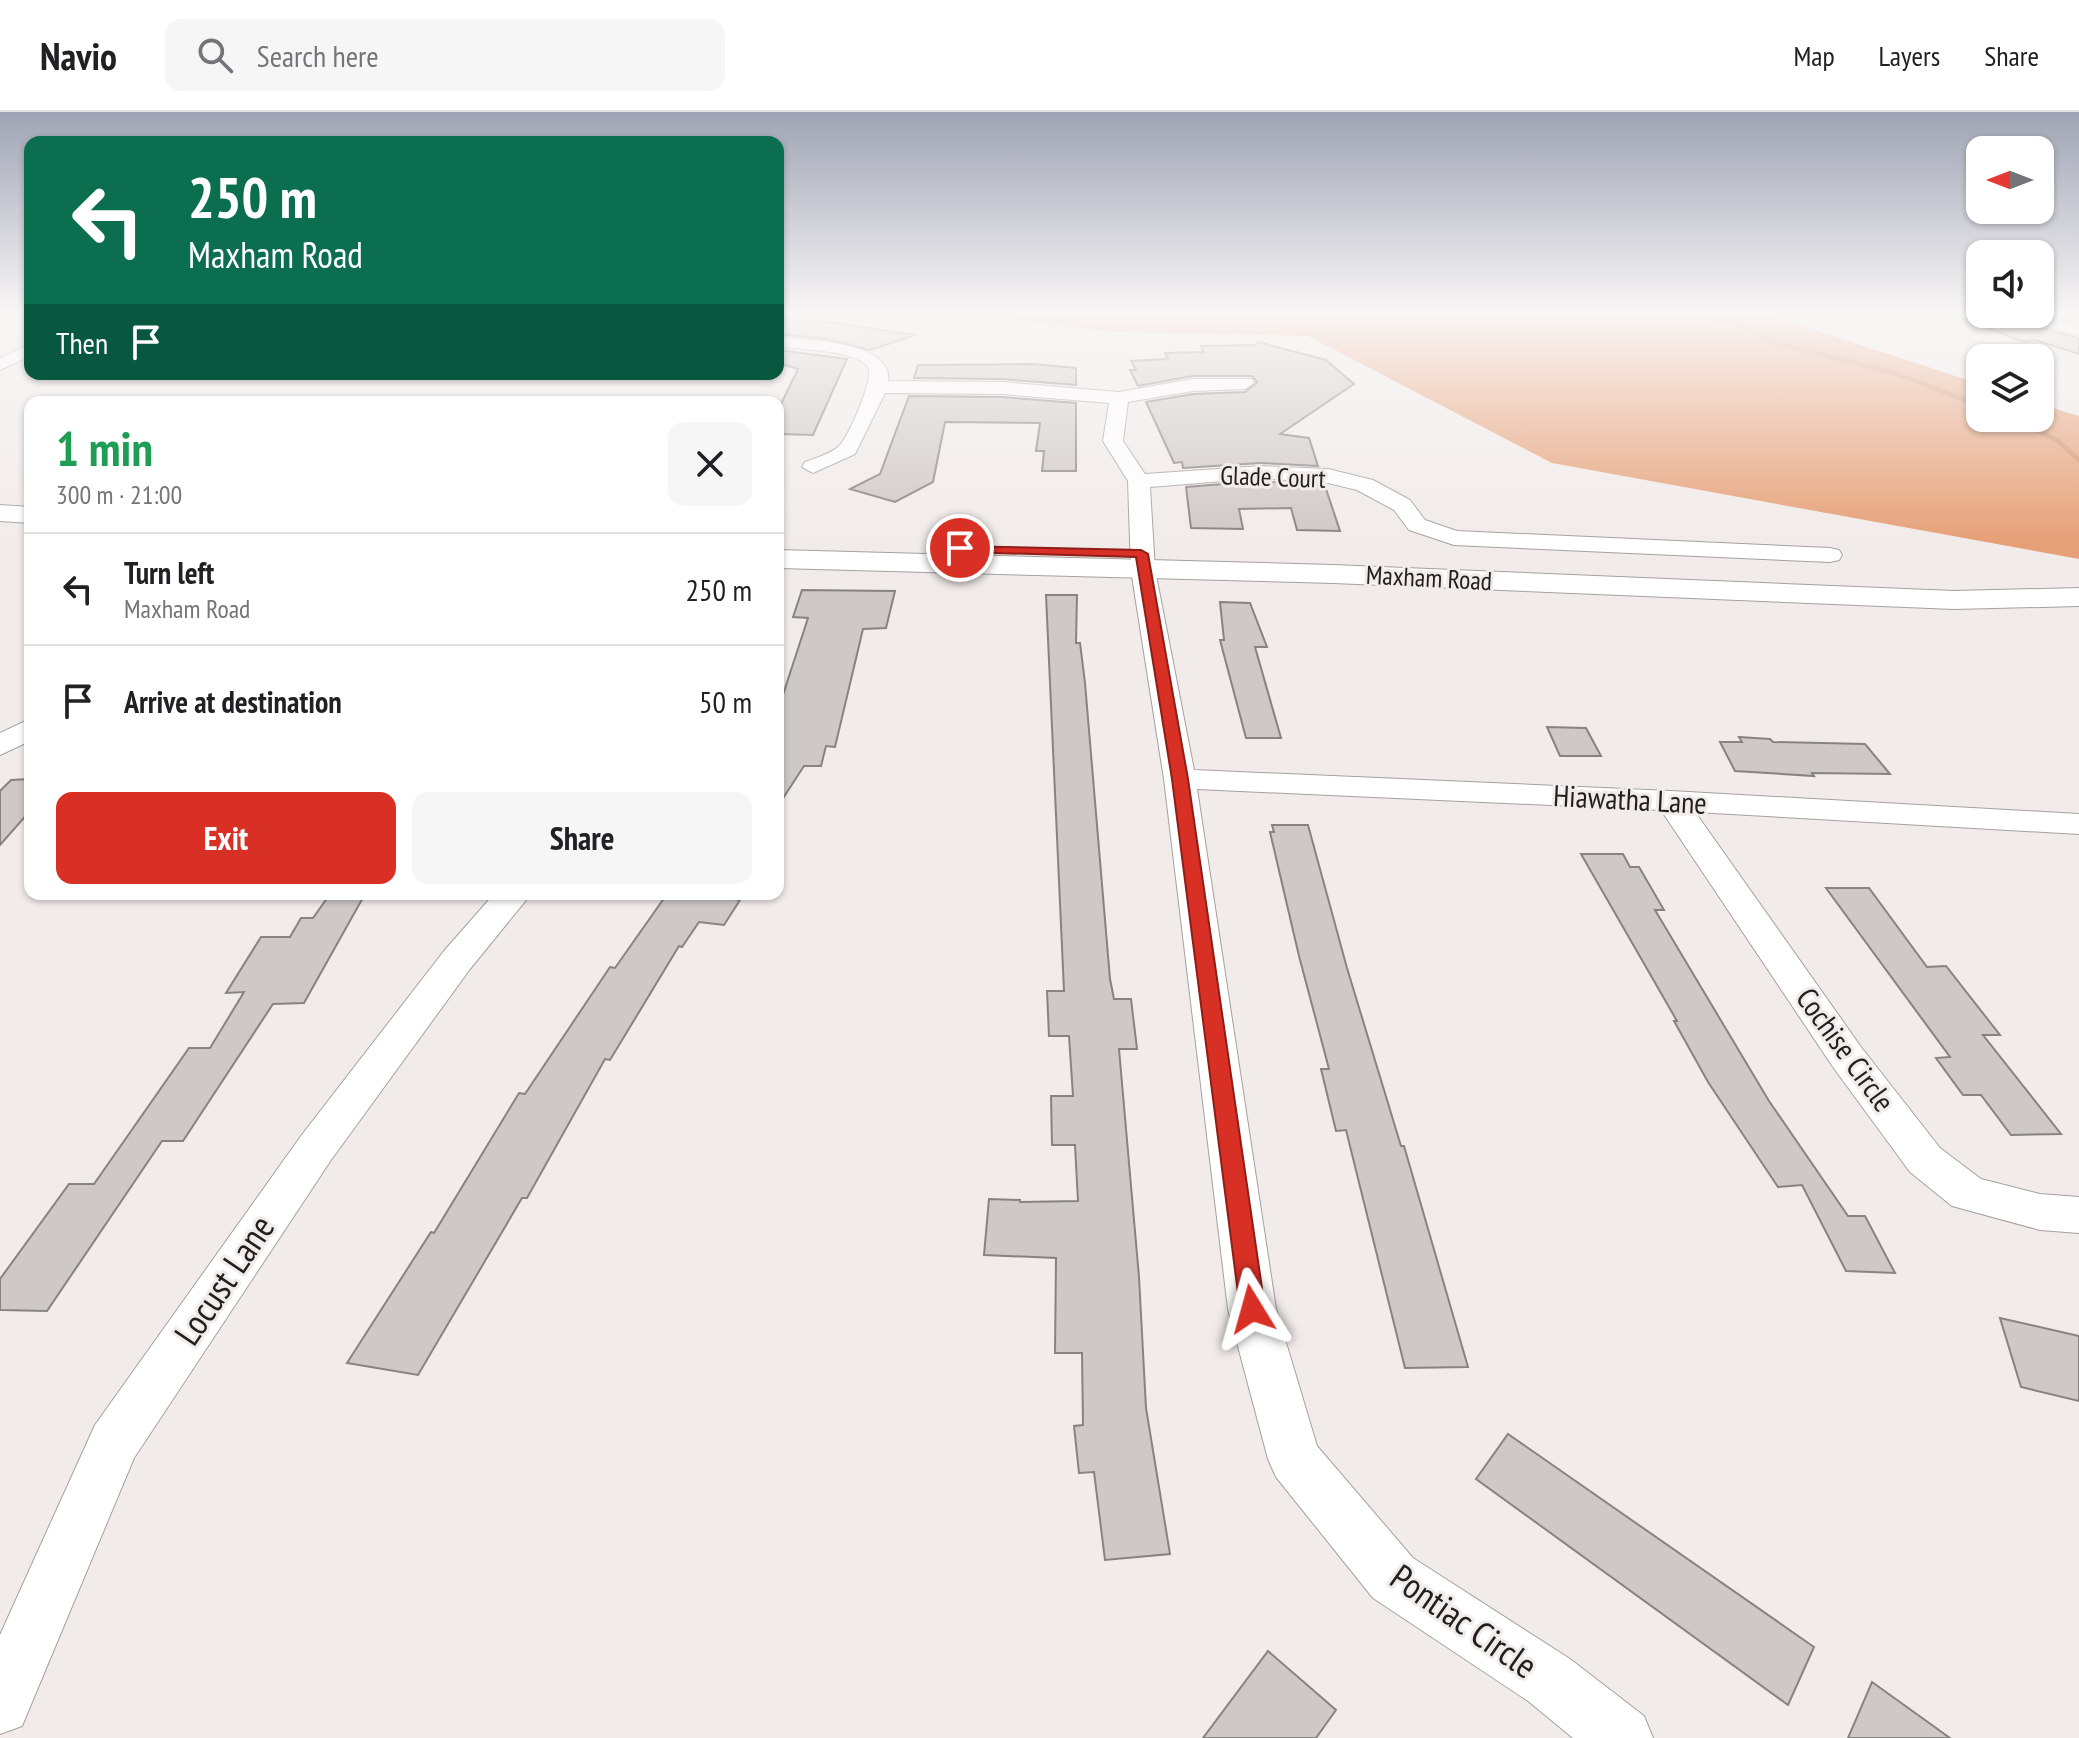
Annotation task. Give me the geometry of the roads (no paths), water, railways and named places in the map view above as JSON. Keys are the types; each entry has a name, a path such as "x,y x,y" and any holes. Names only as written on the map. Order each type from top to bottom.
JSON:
{"main road":[{"path":"0,513 24,515"},
{"path":"0,525 24,527"},
{"name":"Maxham Road","path":"784,543 1333,574 1954,600 2079,597"},
{"name":"Maxham Road","path":"784,559 1495,562 1904,579 2030,579 2079,574"}],"street":[{"path":"813,467 848,450 877,390"},
{"path":"1024,390 1119,398 1165,390"},
{"path":"1119,398 1113,441 1139,481"},
{"name":"Glade Court","path":"1139,481 1226,473 1300,473 1365,485 1402,505 1417,525 1454,538 1830,555"},
{"name":"Pontiac Circle","path":"1139,481 1142,562 1180,779 1252,1309 1295,1459 1393,1578 1549,1680 1613,1735"},
{"path":"0,746 24,732"},
{"name":"Hiawatha Lane","path":"1180,779 1671,801 2079,824"},
{"name":"Cochise Circle","path":"1671,801 1847,1057 1925,1160 1968,1193 2040,1212 2079,1215"},
{"name":"Locust Lane","path":"0,1704 114,1442 316,1148 457,960 508,900"}],"waterway":[{"path":"1938,390 1966,401"},
{"path":"2040,432 2057,440 2079,460"}]}
